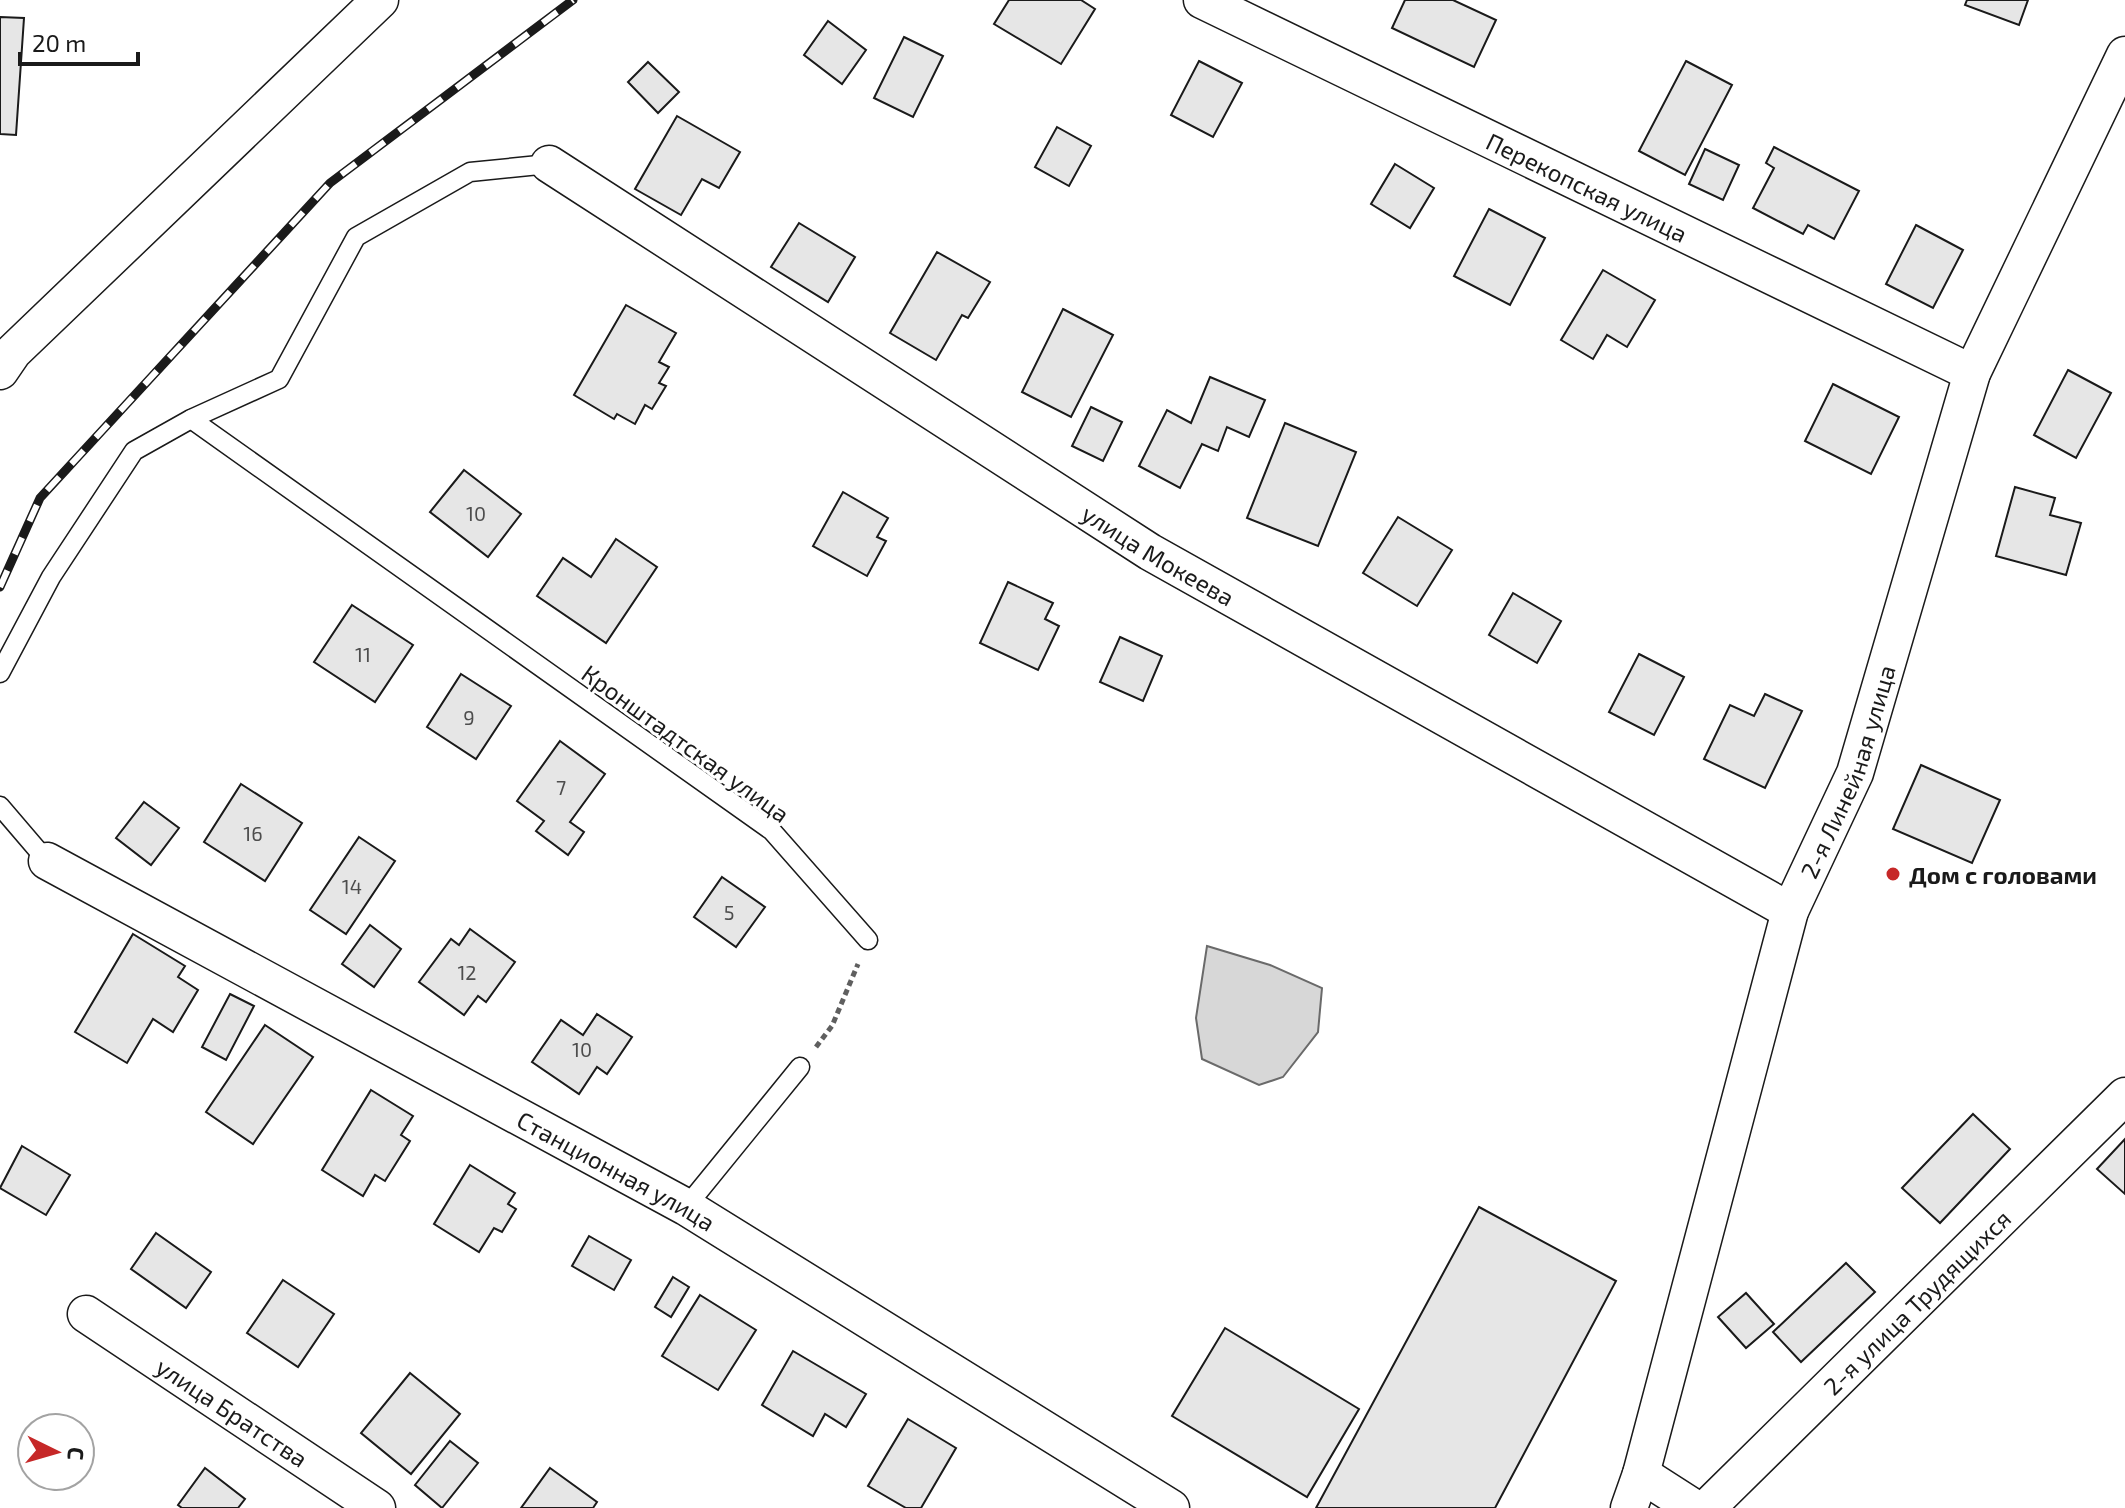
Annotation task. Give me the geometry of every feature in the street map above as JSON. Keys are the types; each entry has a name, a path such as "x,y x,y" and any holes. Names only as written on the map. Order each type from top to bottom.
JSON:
{"street":[{"path":"0,371 13,352 380,0"},
{"name":"Перекопская улица","path":"1202,0 1972,373"},
{"name":"2-я Линейная улица","path":"1629,1508 1641,1474 1790,911 1855,773 1972,373 2123,65"},
{"name":"улица Мокеева","path":"549,164 1150,552 1790,911"},
{"name":"Станционная улица","path":"47,861 686,1207 1171,1508"},
{"name":"2-я улица Трудящихся","path":"1707,1508 2125,1096"},
{"name":"улица Братства","path":"86,1314 377,1508"},
{"path":"1641,1474 1694,1508"}],"lane":[{"path":"0,673 51,577 134,451 191,419 279,379 356,237 470,172 549,164"},
{"name":"Кронштадтская улица","path":"191,419 772,831 868,940"},
{"path":"0,806 47,861"},
{"path":"686,1207 800,1067"}],"path":[{"path":"800,1067 832,1026 868,940"}],"shaded area":[{"path":"1207,946 1270,965 1322,988 1318,1032 1283,1077 1259,1085 1202,1059 1196,1018"}],"building":[{"path":"1009,0 1081,0 1095,9 1061,64 994,24"},
{"path":"1405,0 1453,0 1496,20 1474,67 1392,28"},
{"path":"1967,0 2028,0 2019,25 1965,5"},
{"path":"0,17 24,18 16,135 0,134"},
{"path":"828,21 866,50 842,84 804,55"},
{"path":"904,37 943,56 913,117 874,98"},
{"path":"1199,61 1242,83 1213,137 1171,115"},
{"path":"1686,61 1732,85 1685,175 1639,151"},
{"path":"648,62 679,92 658,113 628,82"},
{"path":"677,116 740,152 719,188 702,179 681,215 635,189"},
{"path":"1057,127 1091,146 1069,186 1035,167"},
{"path":"1774,147 1859,191 1834,239 1808,225 1803,234 1753,208 1774,168 1766,163"},
{"path":"1705,149 1739,165 1723,200 1689,184"},
{"path":"1395,164 1434,188 1410,228 1371,204"},
{"path":"1489,209 1545,238 1510,305 1454,276"},
{"path":"799,223 855,257 828,302 771,267"},
{"path":"1916,225 1963,250 1933,308 1886,284"},
{"path":"937,252 990,282 968,318 962,315 936,360 890,333"},
{"path":"1603,270 1655,300 1627,347 1607,335 1593,359 1561,340"},
{"path":"626,305 676,333 659,362 669,367 659,383 666,386 652,409 645,405 635,424 617,414 614,419 574,395"},
{"path":"1063,309 1113,335 1071,417 1022,392"},
{"path":"2068,370 2111,393 2076,458 2034,435"},
{"path":"1210,377 1265,400 1249,437 1227,427 1218,451 1202,444 1180,488 1139,466 1167,410 1191,423"},
{"path":"1833,384 1899,417 1871,474 1805,441"},
{"path":"1091,407 1122,422 1103,461 1072,446"},
{"path":"1285,423 1356,452 1318,546 1247,518"},
{"path":"464,470 521,514 488,557 430,512"},
{"path":"2015,487 2055,498 2050,515 2081,523 2066,575 1996,556"},
{"path":"843,492 888,518 877,537 886,541 867,576 813,546"},
{"path":"1398,517 1452,550 1417,606 1363,573"},
{"path":"616,539 657,567 606,643 537,596 563,558 591,577"},
{"path":"1008,582 1053,603 1045,619 1059,626 1038,670 980,643"},
{"path":"1513,593 1561,621 1537,663 1489,635"},
{"path":"352,605 413,645 375,702 314,662"},
{"path":"1120,637 1162,656 1143,701 1100,682"},
{"path":"1639,654 1684,677 1654,735 1609,712"},
{"path":"461,674 511,706 476,759 427,727"},
{"path":"1765,694 1802,711 1765,788 1704,759 1730,705 1754,716"},
{"path":"560,741 605,774 570,822 584,832 568,855 536,831 544,821 517,801"},
{"path":"1921,765 2000,800 1972,863 1893,829"},
{"path":"241,784 302,823 265,881 204,842"},
{"path":"144,802 179,828 151,865 116,838"},
{"path":"359,837 395,861 346,934 310,910"},
{"path":"722,877 765,907 736,947 694,917"},
{"path":"370,925 401,949 374,987 342,964"},
{"path":"470,929 515,962 486,1002 478,996 464,1015 419,982 451,939 459,945"},
{"path":"133,934 185,966 178,977 198,990 173,1032 153,1019 127,1063 75,1032"},
{"path":"230,994 254,1006 226,1060 202,1047"},
{"path":"597,1014 632,1037 607,1074 597,1067 579,1094 532,1062 561,1020 583,1035"},
{"path":"265,1025 313,1057 253,1144 206,1112"},
{"path":"371,1090 413,1116 401,1135 410,1141 385,1181 375,1175 363,1196 322,1170"},
{"path":"1973,1114 2010,1149 1940,1223 1902,1188"},
{"path":"2125,1139 2125,1194 2097,1169"},
{"path":"22,1146 70,1175 46,1215 0,1188"},
{"path":"470,1165 515,1193 508,1204 516,1209 502,1232 494,1228 479,1252 434,1224"},
{"path":"1479,1207 1616,1281 1495,1508 1316,1508"},
{"path":"156,1233 211,1272 186,1308 131,1269"},
{"path":"589,1236 631,1260 614,1290 572,1266"},
{"path":"1846,1263 1875,1292 1801,1362 1773,1332"},
{"path":"673,1277 689,1287 671,1317 655,1307"},
{"path":"283,1280 334,1314 298,1367 247,1333"},
{"path":"1746,1293 1774,1324 1746,1348 1718,1317"},
{"path":"700,1295 756,1330 718,1390 662,1356"},
{"path":"1225,1328 1359,1409 1307,1497 1172,1416"},
{"path":"793,1351 866,1394 846,1427 825,1414 813,1436 762,1405"},
{"path":"410,1373 460,1414 411,1474 361,1433"},
{"path":"908,1419 956,1448 921,1508 906,1508 868,1486"},
{"path":"450,1441 478,1463 442,1508 415,1485"},
{"path":"205,1468 245,1499 238,1508 182,1508 178,1505"},
{"path":"550,1468 597,1502 593,1508 521,1508"}],"railway":[{"path":"0,587 40,498 330,183 573,0"}],"place":[{"name":"Дом с головами","path":"1893,874"}]}
